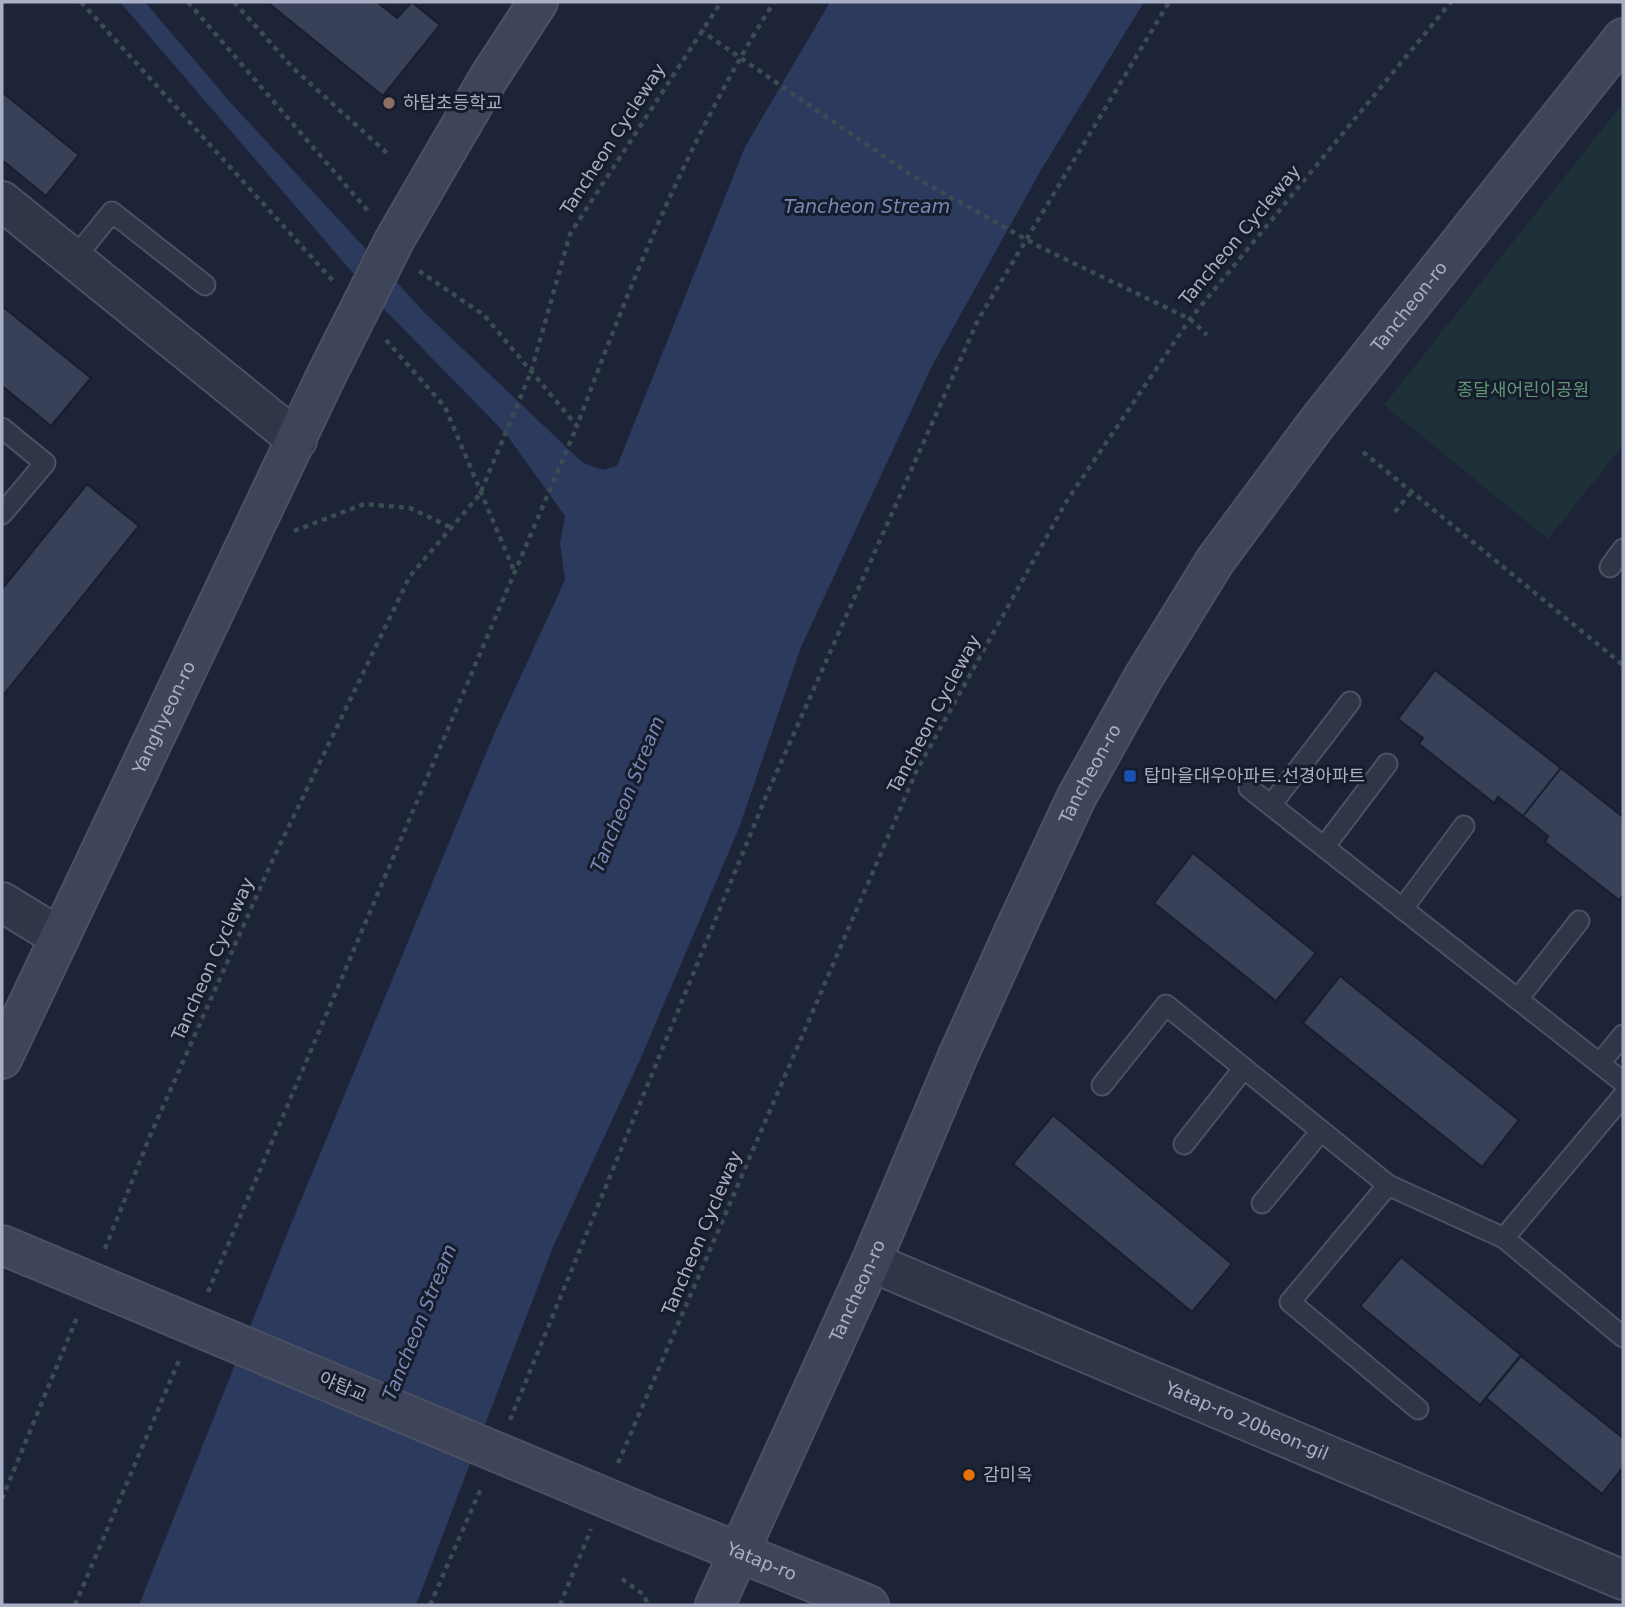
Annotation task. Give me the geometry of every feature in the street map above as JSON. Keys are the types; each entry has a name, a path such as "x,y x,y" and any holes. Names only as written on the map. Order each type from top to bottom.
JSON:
{"main road":[{"path":"405,252 488,79 538,2"},
{"name":"Tancheon-ro","path":"715,1605 872,1262 957,1058 1076,798 1143,677 1215,561 1317,423 1623,38"},
{"name":"Yanghyeon-ro","path":"2,1059 326,376 405,252"},
{"name":"야탑교","path":"16,1251 654,1518"},
{"name":"Yatap-ro","path":"654,1518 869,1605"}],"street":[{"path":"2,201 297,440"},
{"path":"2,902 59,937"},
{"name":"Yatap-ro 20beon-gil","path":"872,1262 1623,1580"}],"lane":[{"path":"74,259 112,212 205,285"},
{"path":"2,428 45,463 2,514"},
{"path":"1609,567 1623,549"},
{"path":"1271,805 1350,702"},
{"path":"1324,847 1387,764"},
{"path":"1249,788 1623,1082"},
{"path":"1403,908 1464,826"},
{"path":"1518,999 1579,920"},
{"path":"1102,1086 1166,1005 1388,1185 1504,1238 1623,1337"},
{"path":"1600,1063 1623,1035"},
{"path":"1184,1144 1244,1068"},
{"path":"1504,1238 1623,1096"},
{"path":"1262,1203 1321,1130"},
{"path":"1388,1185 1290,1302 1418,1409"}],"path":[{"path":"81,2 344,293"},
{"path":"188,2 368,212"},
{"path":"234,2 293,68 387,153"},
{"name":"Tancheon Cycleway","path":"104,1250 161,1110 324,749 410,576 480,494 488,477 528,383 570,234 700,30 721,2"},
{"path":"203,1303 521,560 577,426 626,293 741,58 774,2"},
{"path":"506,1429 767,794 978,320 1169,2"},
{"name":"Tancheon Cycleway","path":"615,1471 916,772 1066,502 1190,319 1451,2"},
{"path":"700,30 911,175 1015,233 1190,319 1207,335"},
{"path":"405,252 423,276 484,315 577,426"},
{"path":"381,334 446,407 515,573"},
{"path":"1363,452 1623,664"},
{"path":"1395,512 1412,491"},
{"path":"242,556 292,532 364,504 410,508 452,528"},
{"path":"2,1499 79,1313"},
{"path":"75,1605 182,1353"},
{"path":"430,1605 485,1479"},
{"path":"560,1605 595,1520"},
{"path":"622,1579 645,1595 648,1605"}],"green space":[{"name":"종달새어린이공원","path":"1623,103 1623,445 1548,539 1384,405"}],"water":[{"name":"Tancheon Stream","path":"120,2 145,2 230,102 425,313 583,463 603,470 617,466 745,147 830,2 1144,2 1041,170 932,366 801,647 739,828 640,1060 553,1247 416,1605 139,1605 291,1224 494,734 565,580 560,543 565,516 506,434 383,308"}],"building":[{"path":"267,2 377,2 397,18 412,2 440,25 383,96"},
{"path":"2,92 79,155 46,196 2,160"},
{"path":"2,306 91,378 51,426 2,386"},
{"path":"87,484 139,526 2,697 2,589"},
{"path":"1435,670 1561,768 1523,816 1498,797 1494,803 1419,744 1423,738 1398,719"},
{"path":"1561,768 1623,817 1623,895 1619,900 1545,842 1548,836 1523,816"},
{"path":"1193,853 1316,953 1276,1001 1154,903"},
{"path":"1340,976 1519,1120 1482,1167 1303,1023"},
{"path":"1053,1115 1232,1264 1192,1312 1013,1164"},
{"path":"1401,1257 1521,1355 1480,1405 1360,1306"},
{"path":"1521,1356 1623,1438 1623,1467 1602,1494 1486,1398"}],"place":[{"name":"하탑초등학교","path":"389,103"},
{"name":"탑마을대우아파트.선경아파트","path":"1130,776"},
{"name":"감미옥","path":"969,1475"}]}
